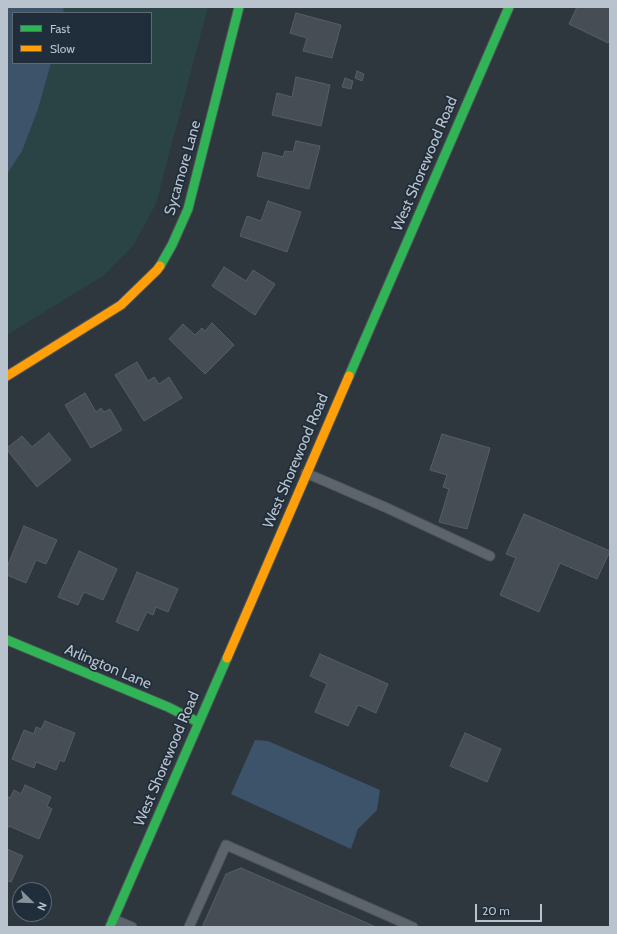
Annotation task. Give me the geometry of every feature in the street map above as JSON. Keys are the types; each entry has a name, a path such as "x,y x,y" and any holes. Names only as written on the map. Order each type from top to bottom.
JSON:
{"main road":[{"name":"Sycamore Lane","path":"7,376 121,305 157,270 172,245 188,209 239,7"},
{"name":"West Shorewood Road","path":"111,923 509,7"},
{"name":"Arlington Lane","path":"7,640 168,707 198,722"}],"lane":[{"path":"306,473 387,508 490,556"},
{"path":"189,927 226,845 413,927"},
{"path":"111,923 132,927"}],"green space":[{"path":"7,7 208,7 156,204 133,246 103,276 7,335"}],"water":[{"path":"7,7 64,7 63,12 12,12 12,64 51,64 38,109 22,151 7,174"},
{"path":"255,740 268,741 380,790 377,810 358,829 351,849 231,794"}],"building":[{"path":"577,7 610,7 610,39 608,43 569,24"},
{"path":"296,13 341,25 332,58 303,51 307,38 290,33"},
{"path":"357,71 364,74 362,81 355,78"},
{"path":"296,77 330,85 321,126 272,115 277,93 292,97"},
{"path":"345,78 353,81 351,89 342,87"},
{"path":"296,141 320,146 309,189 257,176 263,152 283,157 285,151 293,152"},
{"path":"268,201 301,212 287,252 240,236 247,216 261,221"},
{"path":"224,267 246,281 253,270 275,284 255,315 212,286"},
{"path":"212,323 234,345 205,374 169,339 183,324 195,335 202,328 205,331"},
{"path":"137,362 148,381 154,377 159,384 169,377 182,398 144,421 115,375"},
{"path":"85,393 96,412 101,408 104,412 110,409 122,430 91,448 65,405"},
{"path":"49,433 71,460 37,487 7,450 7,448 22,436 32,447"},
{"path":"442,434 490,448 467,529 439,522 449,489 443,487 447,475 430,470"},
{"path":"524,514 610,551 597,579 560,563 539,612 500,595 516,558 506,554"},
{"path":"24,526 57,540 46,564 36,560 26,583 7,575 7,567"},
{"path":"79,551 117,569 103,600 84,592 78,605 58,597"},
{"path":"137,572 178,589 168,612 156,607 153,615 147,612 138,631 116,622"},
{"path":"320,654 388,684 376,713 358,705 348,726 315,712 327,684 310,676"},
{"path":"45,721 75,733 64,762 60,760 56,770 36,762 34,768 12,759 24,730 34,734 36,727 41,729"},
{"path":"465,733 501,749 487,782 450,766"},
{"path":"25,785 51,797 47,806 52,809 39,839 9,826 7,829 7,796 10,798 14,790 21,794"},
{"path":"7,849 23,856 11,882 7,882"},
{"path":"241,868 376,927 204,927 203,925 226,874"}],"traffic: fast":[{"path":"160,266 172,245 188,209 239,7"},
{"path":"349,376 509,7"},
{"path":"7,640 168,707 198,722"},
{"path":"110,927 227,658"}],"traffic: slow":[{"path":"7,376 121,305 160,266"},
{"path":"227,658 349,376"}]}
